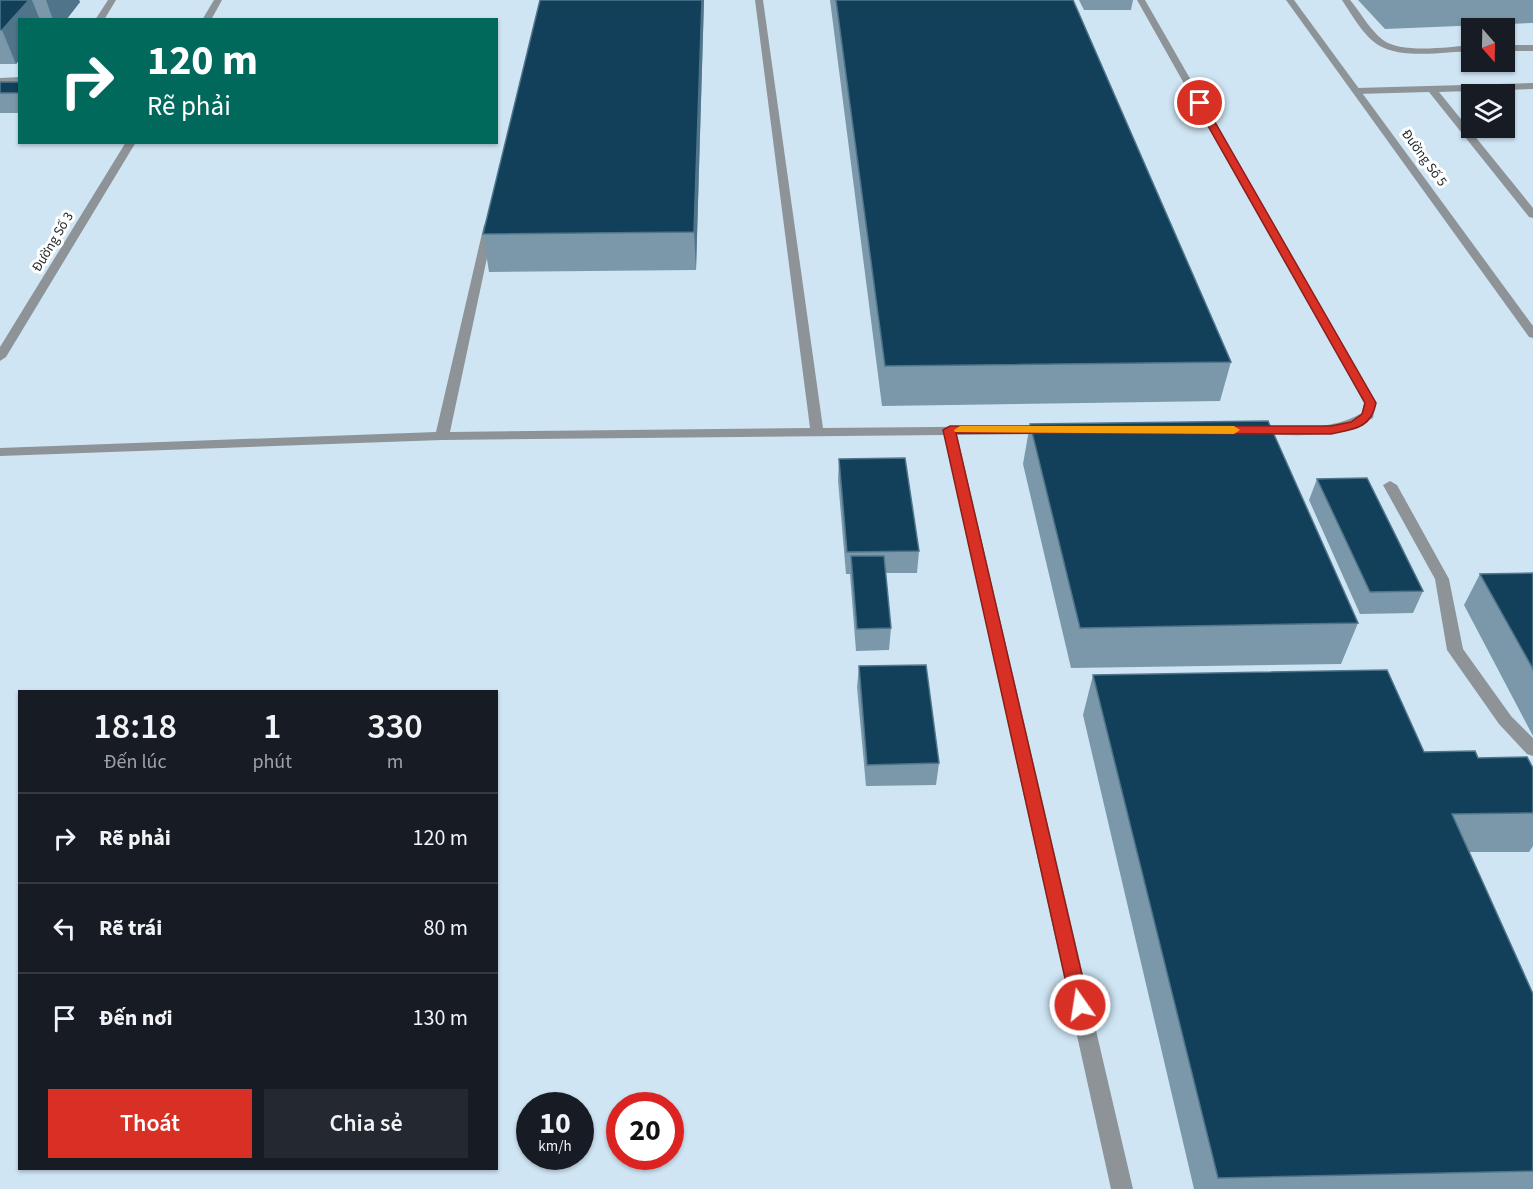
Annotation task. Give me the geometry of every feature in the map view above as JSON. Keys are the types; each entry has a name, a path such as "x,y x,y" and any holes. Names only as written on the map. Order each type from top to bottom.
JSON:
{"street":[{"path":"100,18 112,0"},
{"path":"207,18 218,0"},
{"path":"759,0 817,432"},
{"path":"1141,0 1370,403 1368,415 1355,425 1331,430 1236,430"},
{"name":"Đường Số 5","path":"1290,0 1533,334"},
{"path":"1346,0 1378,40 1386,46 1401,49 1461,48"},
{"path":"1515,48 1533,48"},
{"path":"0,81 18,80"},
{"path":"1357,92 1533,86"},
{"path":"1432,89 1533,215"},
{"name":"Đường Số 3","path":"0,357 130,144"},
{"path":"442,436 491,218"},
{"path":"950,430 1122,1189"},
{"path":"0,452 442,436 1069,430"},
{"path":"1390,485 1442,579 1455,650 1505,720 1533,749"}],"shaded area":[{"path":"0,0 1533,0 1533,1189 0,1189"}],"building":[{"path":"0,0 29,0 2,30 0,30"},
{"path":"540,0 702,0 694,232 483,234"},
{"path":"836,0 1073,0 1231,362 885,366"},
{"path":"0,82 18,82 18,93 0,93"},
{"path":"1268,421 1358,623 1080,628 1030,424"},
{"path":"905,458 919,551 847,552 839,459"},
{"path":"1367,478 1423,591 1370,592 1317,479"},
{"path":"851,556 884,556 891,628 857,629"},
{"path":"1533,573 1533,669 1480,574"},
{"path":"926,665 939,763 867,765 859,666"},
{"path":"1387,670 1424,752 1475,751 1478,758 1527,757 1533,768 1533,813 1452,814 1533,994 1533,1171 1218,1178 1093,675"}],"slow traffic":[{"path":"960,430 1234,430"}],"route":[{"path":"1080,1005 950,430 1331,430 1355,425 1368,415 1370,403 1200,103"}]}
